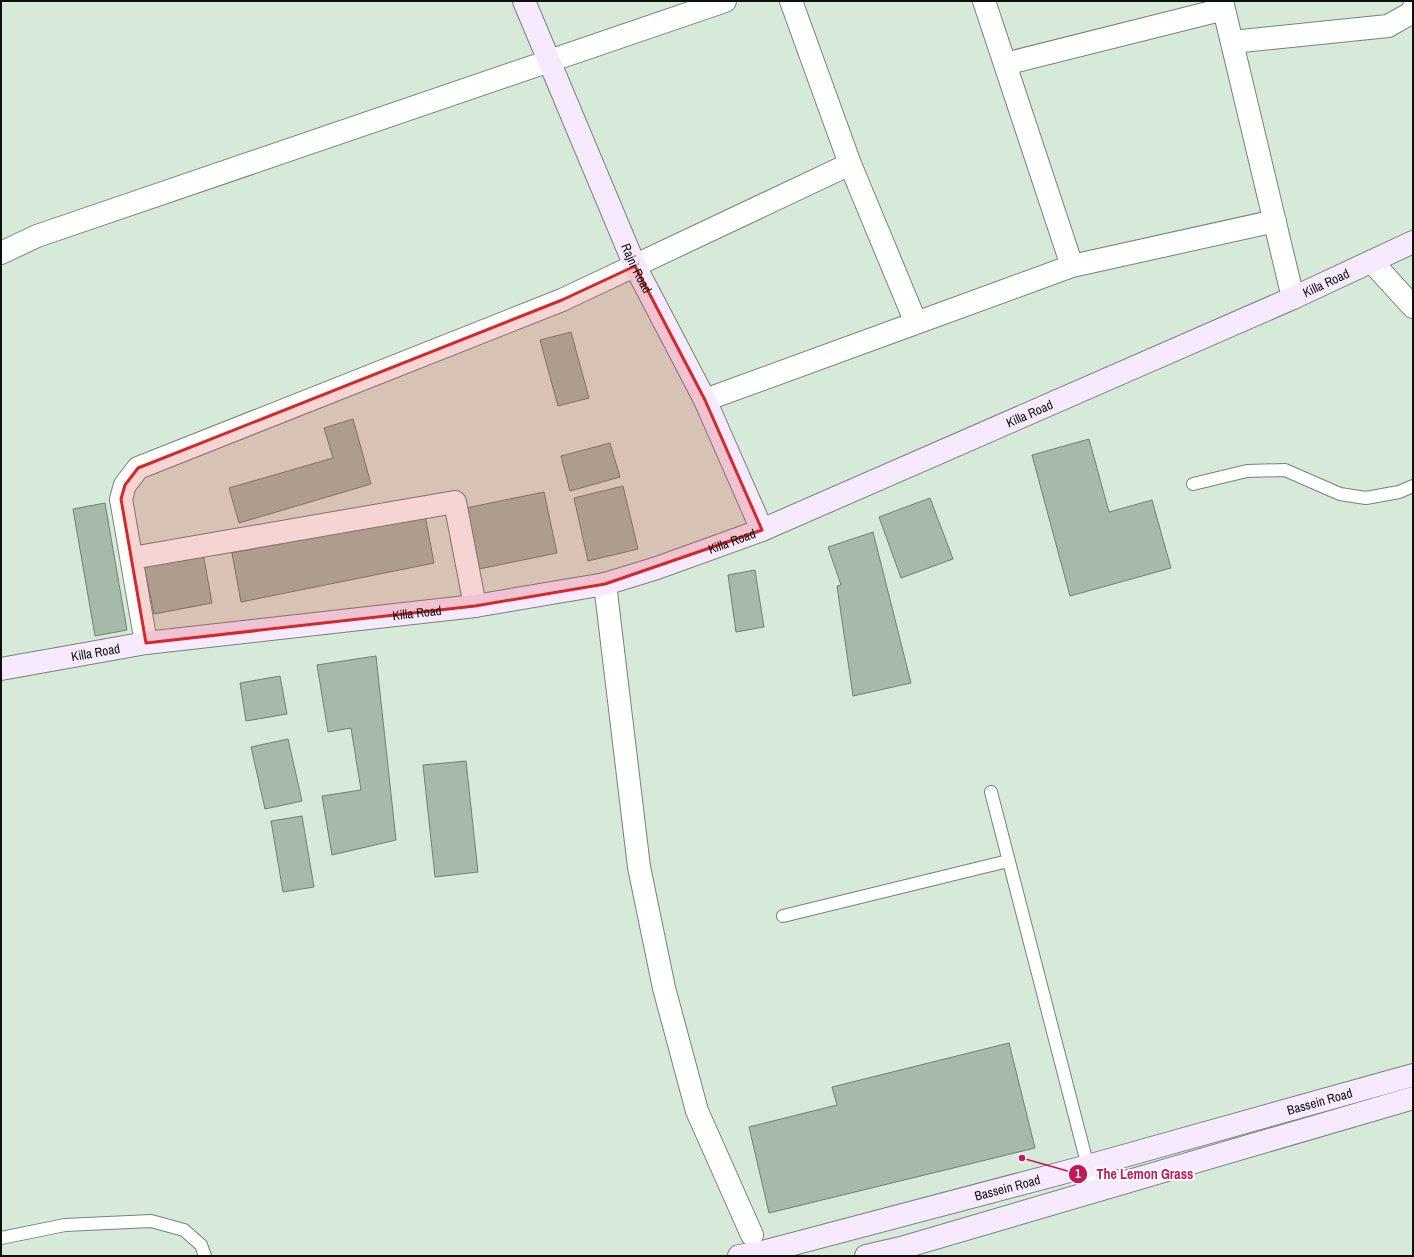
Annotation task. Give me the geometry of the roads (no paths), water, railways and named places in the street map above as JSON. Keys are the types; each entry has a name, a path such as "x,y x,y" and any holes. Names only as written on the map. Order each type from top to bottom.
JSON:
{"street":[{"name":"Rajni Road","path":"524,1 635,266 704,400 762,530"},
{"path":"1,253 37,236 549,63 725,1"},
{"path":"791,1 850,164 916,323"},
{"path":"984,1 1072,266"},
{"path":"1005,64 1223,5 1293,298"},
{"path":"1232,42 1388,26 1411,13 1413,9"},
{"path":"146,643 121,499 125,485 138,468 562,300 850,164"},
{"path":"704,400 1072,266 1275,221"},
{"name":"Killa Road","path":"1,669 146,643 475,606 605,584 657,568 762,530 1293,298 1413,242"},
{"path":"1372,262 1413,307"},
{"path":"132,558 455,502 475,606"},
{"path":"605,584 639,867 664,988 697,1111 752,1250"},
{"name":"Bassein Road","path":"752,1250 1088,1166 1413,1075"},
{"name":"Bassein Road","path":"866,1256 901,1248 1094,1190 1413,1098"}],"lane":[{"path":"1193,484 1247,471 1285,470 1340,494 1366,498 1400,492 1413,486"},
{"path":"991,792 1094,1190"},
{"path":"783,916 1008,861"},
{"path":"1,1238 65,1225 151,1220 184,1230 201,1246 205,1256"}],"place":[{"name":"The Lemon Grass","path":"1022,1158"}]}
